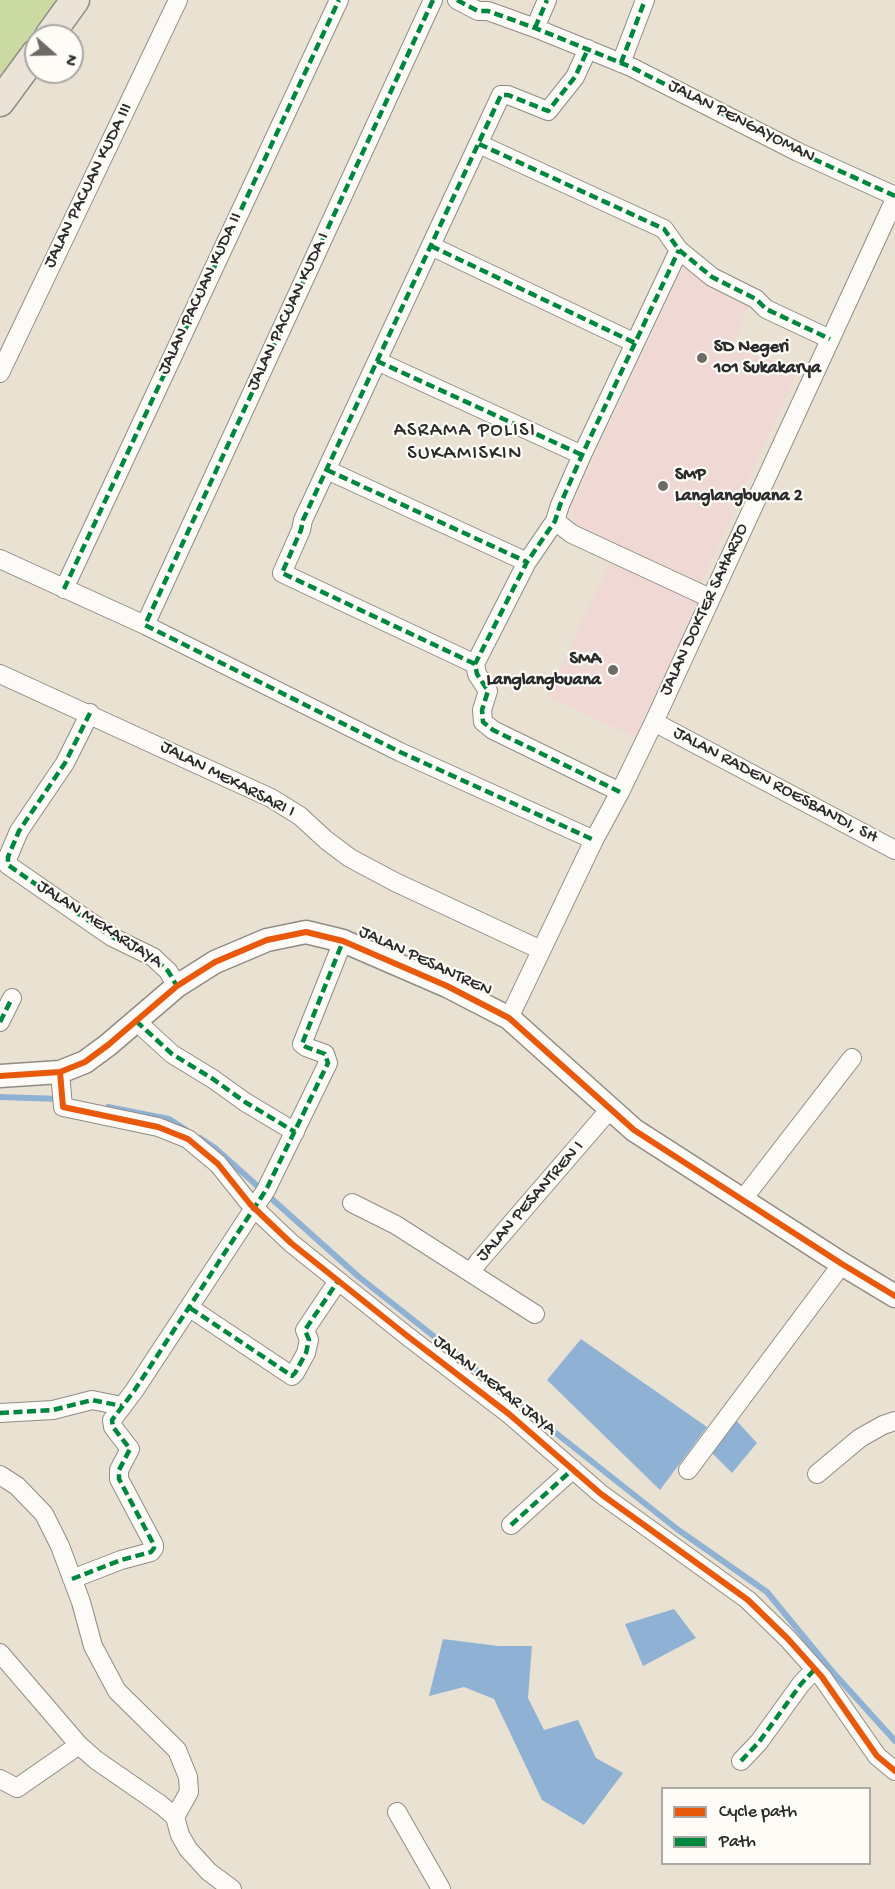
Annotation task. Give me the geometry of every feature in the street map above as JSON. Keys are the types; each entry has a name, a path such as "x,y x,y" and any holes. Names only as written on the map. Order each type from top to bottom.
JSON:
{"main road":[{"path":"58,24 75,0"},
{"path":"0,102 24,69"}],"street":[{"name":"JALAN PACUAN KUDA III","path":"0,373 178,0"},
{"name":"JALAN PACUAN KUDA II","path":"64,589 339,0"},
{"name":"JALAN PACUAN KUDA I","path":"145,625 433,0"},
{"path":"457,0 478,10 488,10 535,28 547,0"},
{"path":"621,63 645,0"},
{"name":"JALAN PENGAYOMAN","path":"535,28 621,63 798,152 895,197"},
{"path":"474,664 282,573 301,530 303,520 501,95 508,95 548,111 575,77 588,49"},
{"path":"479,144 664,229 679,250 712,277 756,299 766,309 830,339"},
{"name":"JALAN DOKTER SAHARJO","path":"509,1018 594,840 654,722 895,197"},
{"path":"431,246 635,342"},
{"path":"620,792 493,730 483,722 482,711 488,691 477,675 474,664 527,562 555,521 582,455 679,250"},
{"path":"377,361 582,455"},
{"path":"327,470 527,562"},
{"path":"555,521 572,534 710,598"},
{"path":"0,560 145,625 400,752 594,840"},
{"name":"JALAN MEKARSARI I","path":"0,674 90,713 271,798 300,816 350,858 395,882 541,950"},
{"name":"JALAN MEKARJAYA","path":"90,713 65,763 19,831 8,857 8,865 112,937 153,957 168,971 177,986"},
{"name":"JALAN RADEN ROESBANDI, SH","path":"654,722 895,850"},
{"name":"JALAN PESANTREN","path":"0,1076 61,1088 85,1062 177,986 215,962 267,940 306,932 343,941 447,986 509,1018 634,1130 895,1296"},
{"path":"72,1579 121,1560 151,1552 154,1548 119,1479 119,1470 130,1449 111,1423 112,1419 123,1406 260,1200 328,1063 325,1054 302,1044 343,941"},
{"path":"0,1022 12,998"},
{"path":"136,1021 172,1054 245,1102 295,1131"},
{"path":"744,1199 852,1058"},
{"name":"JALAN MEKAR JAYA","path":"61,1088 63,1107 158,1127 188,1139 260,1200 291,1243 406,1335 509,1413 601,1494 748,1600 815,1669 877,1756 895,1771"},
{"name":"JALAN PESANTREN I","path":"352,1203 396,1225 471,1272 611,1108"},
{"path":"688,1470 842,1264"},
{"path":"471,1272 535,1314"},
{"path":"189,1308 292,1376 306,1353 309,1340 305,1330 338,1281"},
{"path":"0,1413 53,1410 92,1400 123,1406"},
{"path":"817,1474 860,1438 895,1421"},
{"path":"511,1525 573,1469"},
{"path":"0,1475 17,1486 44,1514 60,1546 93,1646 117,1691 177,1750 188,1777 189,1792 175,1817"},
{"path":"0,1653 79,1745 175,1817 180,1835 188,1849 209,1872 232,1889"},
{"path":"741,1761 759,1742 801,1684 815,1669"},
{"path":"0,1779 17,1788 79,1745"},
{"path":"397,1812 441,1889"}],"shaded area":[{"path":"683,268 751,302 733,343 797,373 702,582 579,527 573,520 571,507"},
{"name":"SMA Langlangbuana","path":"610,562 698,603 635,737 547,696"}],"green space":[{"path":"0,0 60,0 42,24 24,24 24,49 0,82"}],"water":[{"path":"581,1339 707,1427 660,1490 547,1380"},
{"path":"734,1418 757,1443 732,1473 711,1452"},
{"path":"674,1609 696,1638 643,1666 625,1624"},
{"path":"443,1639 498,1646 532,1646 528,1698 544,1730 578,1720 596,1758 623,1773 584,1825 542,1800 494,1699 464,1687 429,1696"}],"waterway":[{"path":"0,1097 59,1099"},
{"path":"108,1107 169,1119 186,1130"},
{"path":"200,1138 215,1148 359,1277 677,1529 767,1592 831,1670 895,1741"}],"marked path":[{"path":"64,589 339,0"},
{"path":"433,0 145,625 400,752 594,840"},
{"path":"457,0 478,11 488,11 535,28 631,67 798,152 895,196"},
{"path":"535,28 547,0"},
{"path":"621,63 645,0"},
{"path":"475,664 282,573 301,530 303,520 501,95 508,95 548,111 575,77 588,49"},
{"path":"479,144 664,229 679,250 712,277 756,299 766,309 830,339"},
{"path":"431,246 635,343"},
{"path":"620,792 493,730 483,722 482,710 488,691 477,674 475,664 527,562 555,521 582,455 679,250"},
{"path":"377,361 582,455"},
{"path":"327,470 527,562"},
{"path":"90,713 65,763 19,831 8,857 8,865 112,937 153,957 168,971 177,986"},
{"path":"72,1579 121,1560 151,1552 154,1548 119,1479 119,1470 130,1449 113,1427 112,1420 134,1391 266,1190 328,1063 325,1054 302,1044 343,941"},
{"path":"0,1022 12,998"},
{"path":"136,1021 172,1054 295,1132"},
{"path":"190,1308 292,1376 306,1353 309,1340 305,1330 338,1281"},
{"path":"0,1413 53,1410 92,1400 122,1406"},
{"path":"511,1525 573,1469"},
{"path":"741,1761 759,1742 801,1684 815,1669"}],"cycle path":[{"path":"0,1076 60,1072 85,1062 177,986 215,962 267,940 306,932 343,941 447,986 509,1018 634,1130 895,1296"},
{"path":"60,1072 63,1107 158,1127 188,1139 218,1164 250,1204 291,1243 509,1414 601,1494 748,1600 788,1639 822,1677 877,1756 895,1771"}],"place":[{"name":"SD Negeri 101 Sukakarya","path":"702,358"},
{"name":"SMP Langlangbuana 2","path":"663,486"},
{"name":"SMA Langlangbuana","path":"613,670"}],"district":[{"name":"ASRAMA POLISI SUKAMISKIN","path":"465,444"}]}
